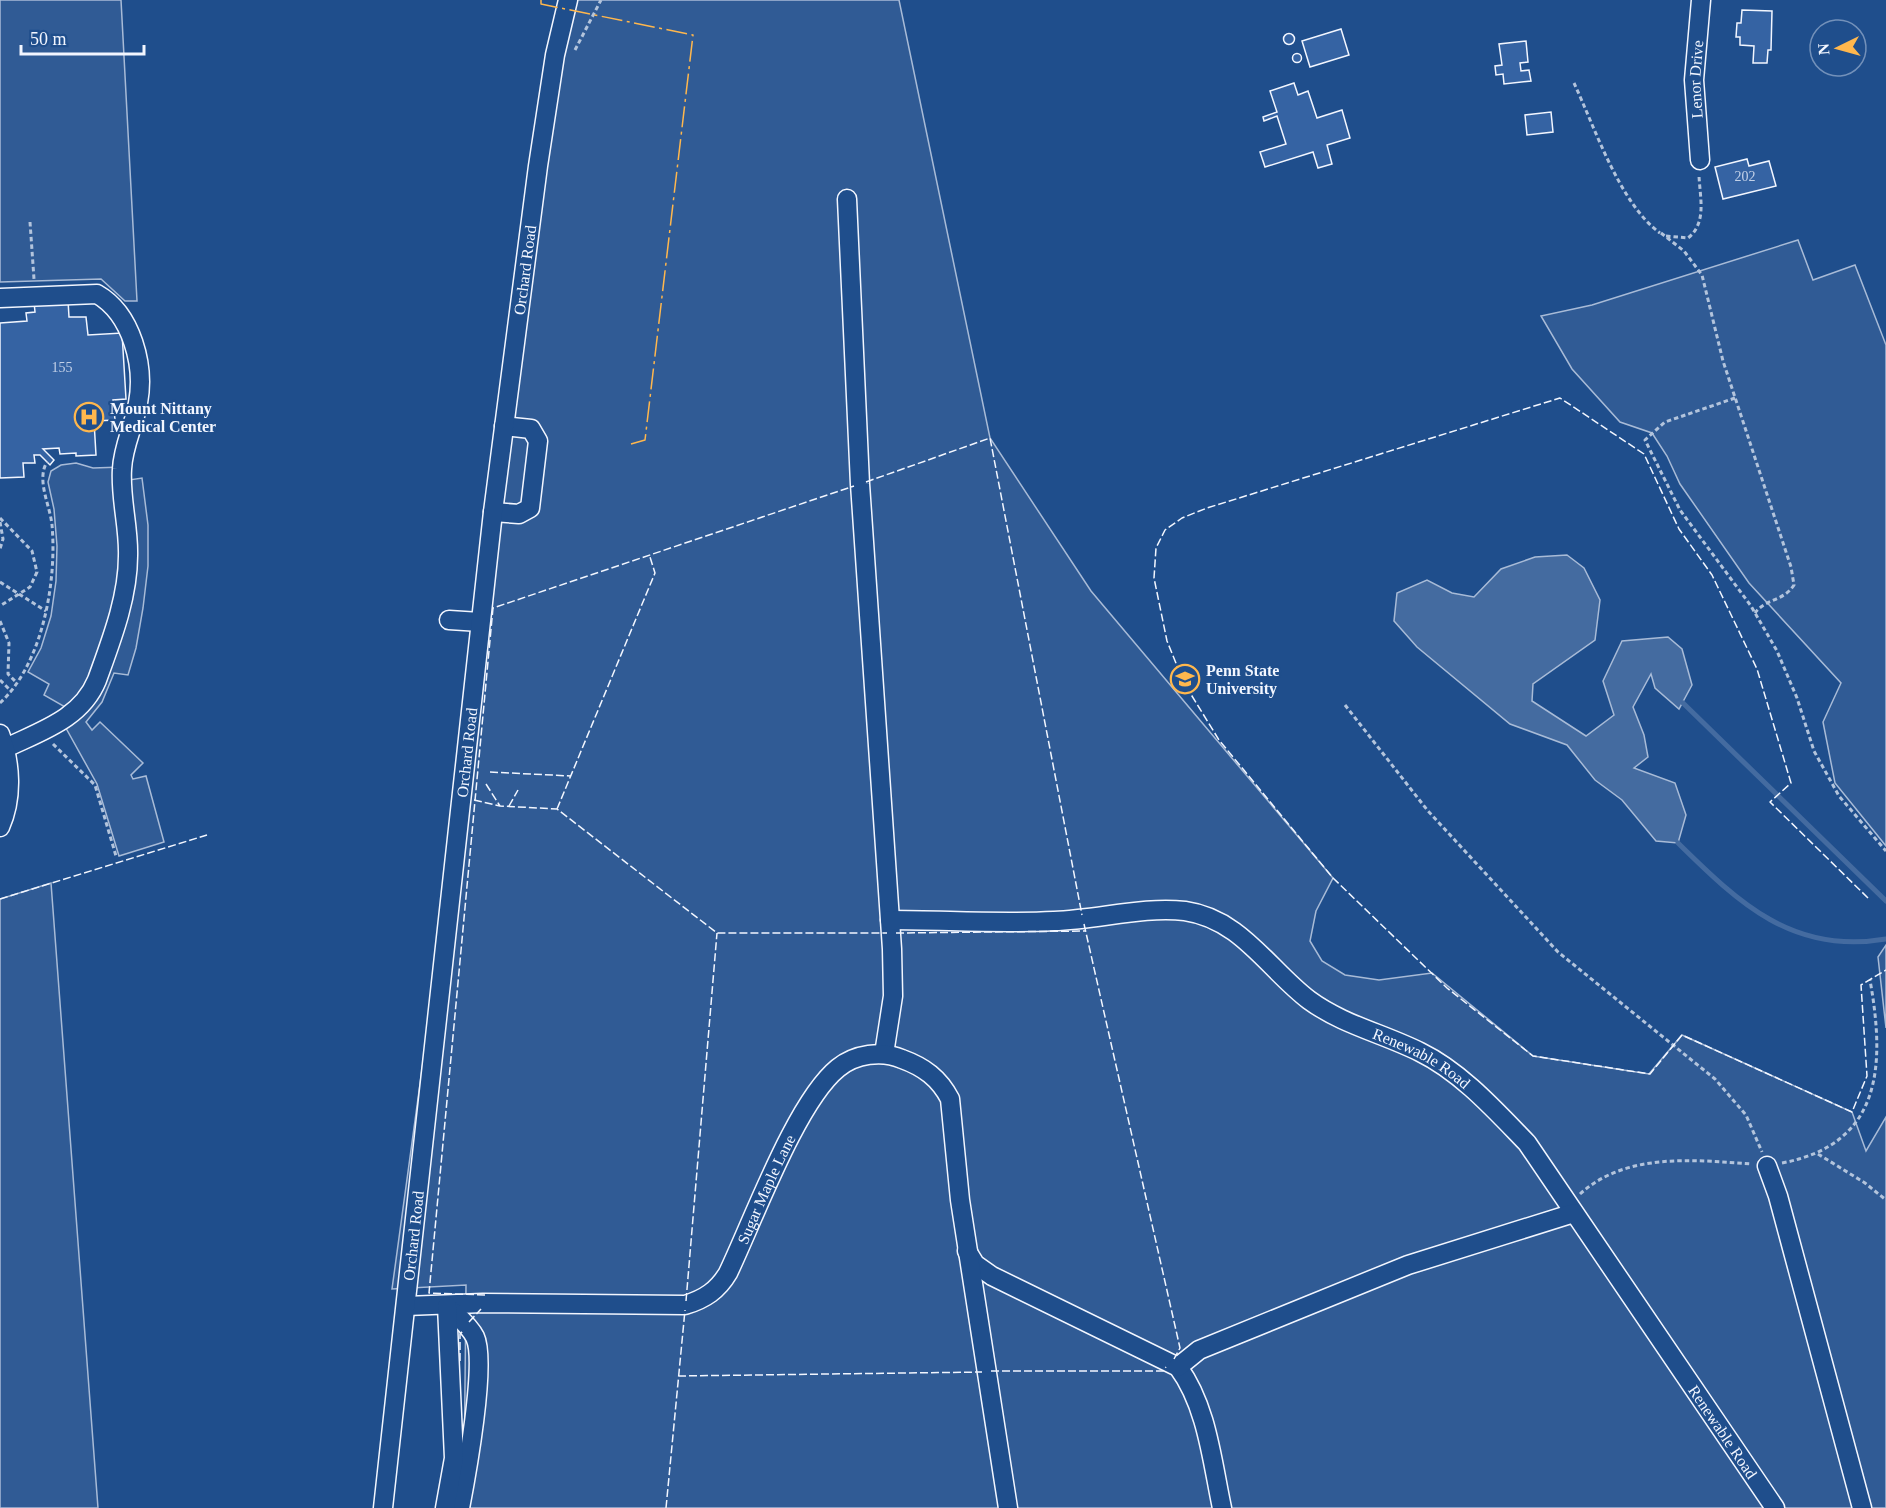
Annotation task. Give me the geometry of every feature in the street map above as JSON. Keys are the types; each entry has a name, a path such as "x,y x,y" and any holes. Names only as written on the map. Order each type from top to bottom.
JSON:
{"street":[{"name":"Orchard Road","path":"383,1508 480,622 504,426 538,166 555,55 568,0"},
{"name":"Lenor Drive","path":"1700,160 1694,80 1701,0"},
{"path":"847,198 860,484 880,809 890,920 893,996 884,1054"},
{"path":"0,298 98,294 105,298 132,333 139,400 124,448 122,467 128,524 125,587 107,652 92,694 83,705 68,717 3,741 8,795 0,827"},
{"path":"494,512 519,514 530,508 538,441 531,429 504,426"},
{"path":"449,620 480,622"},
{"name":"Renewable Road","path":"890,920 1053,922 1164,911 1184,911 1205,916 1241,935 1309,1000 1335,1017 1420,1052 1443,1066 1493,1108 1527,1143 1775,1508"},
{"name":"Sugar Maple Lane","path":"406,1306 483,1303 685,1305 700,1300 721,1285 728,1273 814,1095 825,1080 850,1060 884,1054 899,1057 927,1070 943,1086 950,1098 967,1249 1008,1508"},
{"path":"1767,1166 1778,1196 1862,1508"},
{"path":"1178,1367 1199,1350 1408,1265 1571,1209"},
{"path":"967,1249 975,1263 992,1276 1178,1367 1190,1383 1205,1428 1222,1508"},
{"path":"445,1508 454,1458 447,1306"},
{"path":"447,1306 467,1325 475,1338 478,1352 475,1407 460,1508"}],"path":[{"path":"1574,83 1599,140 1632,204 1651,226 1684,251 1702,275 1723,362 1791,567 1794,585 1788,595 1760,606 1755,613"},
{"path":"1661,234 1670,238 1688,238 1697,231 1701,217 1700,160"},
{"path":"30,222 35,287"},
{"path":"1736,398 1665,422 1645,440 1680,510 1755,613 1777,651 1797,698 1814,751 1826,774 1839,796 1886,851"},
{"path":"0,703 12,692 17,683 37,639 46,611 53,558 51,521 42,480 47,462"},
{"path":"0,520 3,539 0,549"},
{"path":"0,520 32,551 37,565 34,583 0,606"},
{"path":"0,582 34,601 46,611"},
{"path":"0,621 9,643 8,674 17,683"},
{"path":"0,680 12,692"},
{"path":"1345,705 1428,811 1558,952 1715,1079 1746,1115 1767,1166"},
{"path":"46,738 95,785 116,856"},
{"path":"1571,1209 1595,1180 1626,1167 1689,1160 1767,1166 1818,1154 1838,1141 1866,1108 1873,1090 1878,1060 1869,980"},
{"path":"1818,1154 1865,1183 1886,1200"}],"shaded area":[{"path":"0,0 121,0 137,301 125,301 101,279 0,282"},
{"name":"Penn State University","path":"568,0 899,0 990,438 1091,591 1333,878 1316,911 1310,941 1322,961 1345,975 1379,980 1432,973 1533,1056 1649,1074 1682,1035 1852,1112 1866,1151 1886,1117 1886,1508 459,1508 464,1485 466,1285 392,1289"},
{"path":"1798,240 1813,280 1855,265 1886,345 1886,846 1835,783 1823,722 1841,683 1749,583 1680,484 1667,456 1652,433 1620,422 1572,369 1541,316 1592,305"},
{"path":"76,463 93,468 122,467 123,481 142,478 148,525 148,566 143,608 136,648 128,675 114,673 102,702 86,722 92,730 100,722 143,763 131,775 133,779 146,776 164,842 119,856 97,784 62,721 74,712 44,695 49,684 28,672 41,648 51,616 56,581 57,546 54,509 48,482 51,471 61,465"},
{"path":"1567,555 1584,568 1600,600 1595,640 1533,684 1532,701 1586,736 1614,715 1603,681 1622,641 1668,637 1682,649 1692,685 1679,709 1655,688 1651,674 1633,707 1644,735 1648,757 1634,768 1675,783 1686,815 1678,843 1656,841 1622,800 1595,780 1567,745 1510,724 1417,647 1394,621 1397,593 1427,580 1452,593 1474,597 1501,569 1535,557"},
{"path":"51,883 98,1508 0,1508 0,899"},
{"path":"1886,945 1886,1028 1878,957"}],"building":[{"path":"1742,10 1772,11 1771,50 1768,50 1767,63 1753,63 1754,46 1740,45 1740,37 1736,37 1737,23 1741,23"},
{"path":"1341,29 1349,55 1310,67 1302,41"},
{"path":"1289,34 1293,35 1293,43 1289,44 1285,43 1284,39 1285,35"},
{"path":"1526,41 1528,62 1520,63 1521,71 1529,70 1531,81 1504,84 1503,74 1496,75 1495,66 1502,65 1499,44"},
{"path":"1297,53 1302,58 1297,63 1292,58"},
{"path":"1294,83 1298,95 1308,91 1317,118 1342,110 1350,138 1327,145 1332,164 1318,168 1313,152 1265,167 1260,152 1286,144 1277,116 1264,121 1263,117 1277,112 1270,91"},
{"path":"1551,112 1553,132 1527,135 1525,115"},
{"path":"1747,159 1749,166 1769,161 1776,186 1723,199 1715,167"},
{"name":"Mount Nittany Medical Center","path":"68,300 69,317 86,317 88,335 122,333 126,399 113,400 115,420 94,421 96,455 76,456 76,453 60,454 59,448 43,449 54,460 50,465 40,455 34,455 35,463 23,463 24,477 0,478 0,323 27,321 26,313 35,312 34,302"}],"waterway":[{"path":"1683,703 1886,901"},
{"path":"1678,843 1723,886 1770,920 1795,931 1823,939 1853,942 1886,939"}],"fence":[{"path":"1868,898 1770,802 1791,783 1757,669 1712,575 1679,529 1644,454 1560,398 1207,508 1182,518 1165,530 1156,548 1154,578 1167,641 1184,683 1219,740 1333,878 1447,988 1533,1056 1650,1074 1682,1035 1852,1112 1867,1076 1861,985 1886,970"},
{"path":"866,482 990,438 1082,915"},
{"path":"485,1295 429,1293 493,608 854,486"},
{"path":"557,809 655,573 650,557"},
{"path":"490,772 571,776"},
{"path":"486,784 500,806 557,809 717,933 887,933"},
{"path":"509,806 518,790"},
{"path":"474,800 500,806"},
{"path":"0,899 207,835"},
{"path":"1084,924 1180,1348 1174,1359"},
{"path":"896,933 1085,931"},
{"path":"686,1301 717,933"},
{"path":"469,1322 481,1309"},
{"path":"666,1508 685,1310"},
{"path":"460,1361 460,1334 464,1330"},
{"path":"991,1371 1163,1371 1166,1367"},
{"path":"678,1376 982,1372"}],"power":[{"path":"541,0 541,4 693,35 645,440 631,444"}],"place":[{"name":"Mount Nittany Medical Center","path":"89,417"},
{"name":"Penn State University","path":"1185,679"}]}
